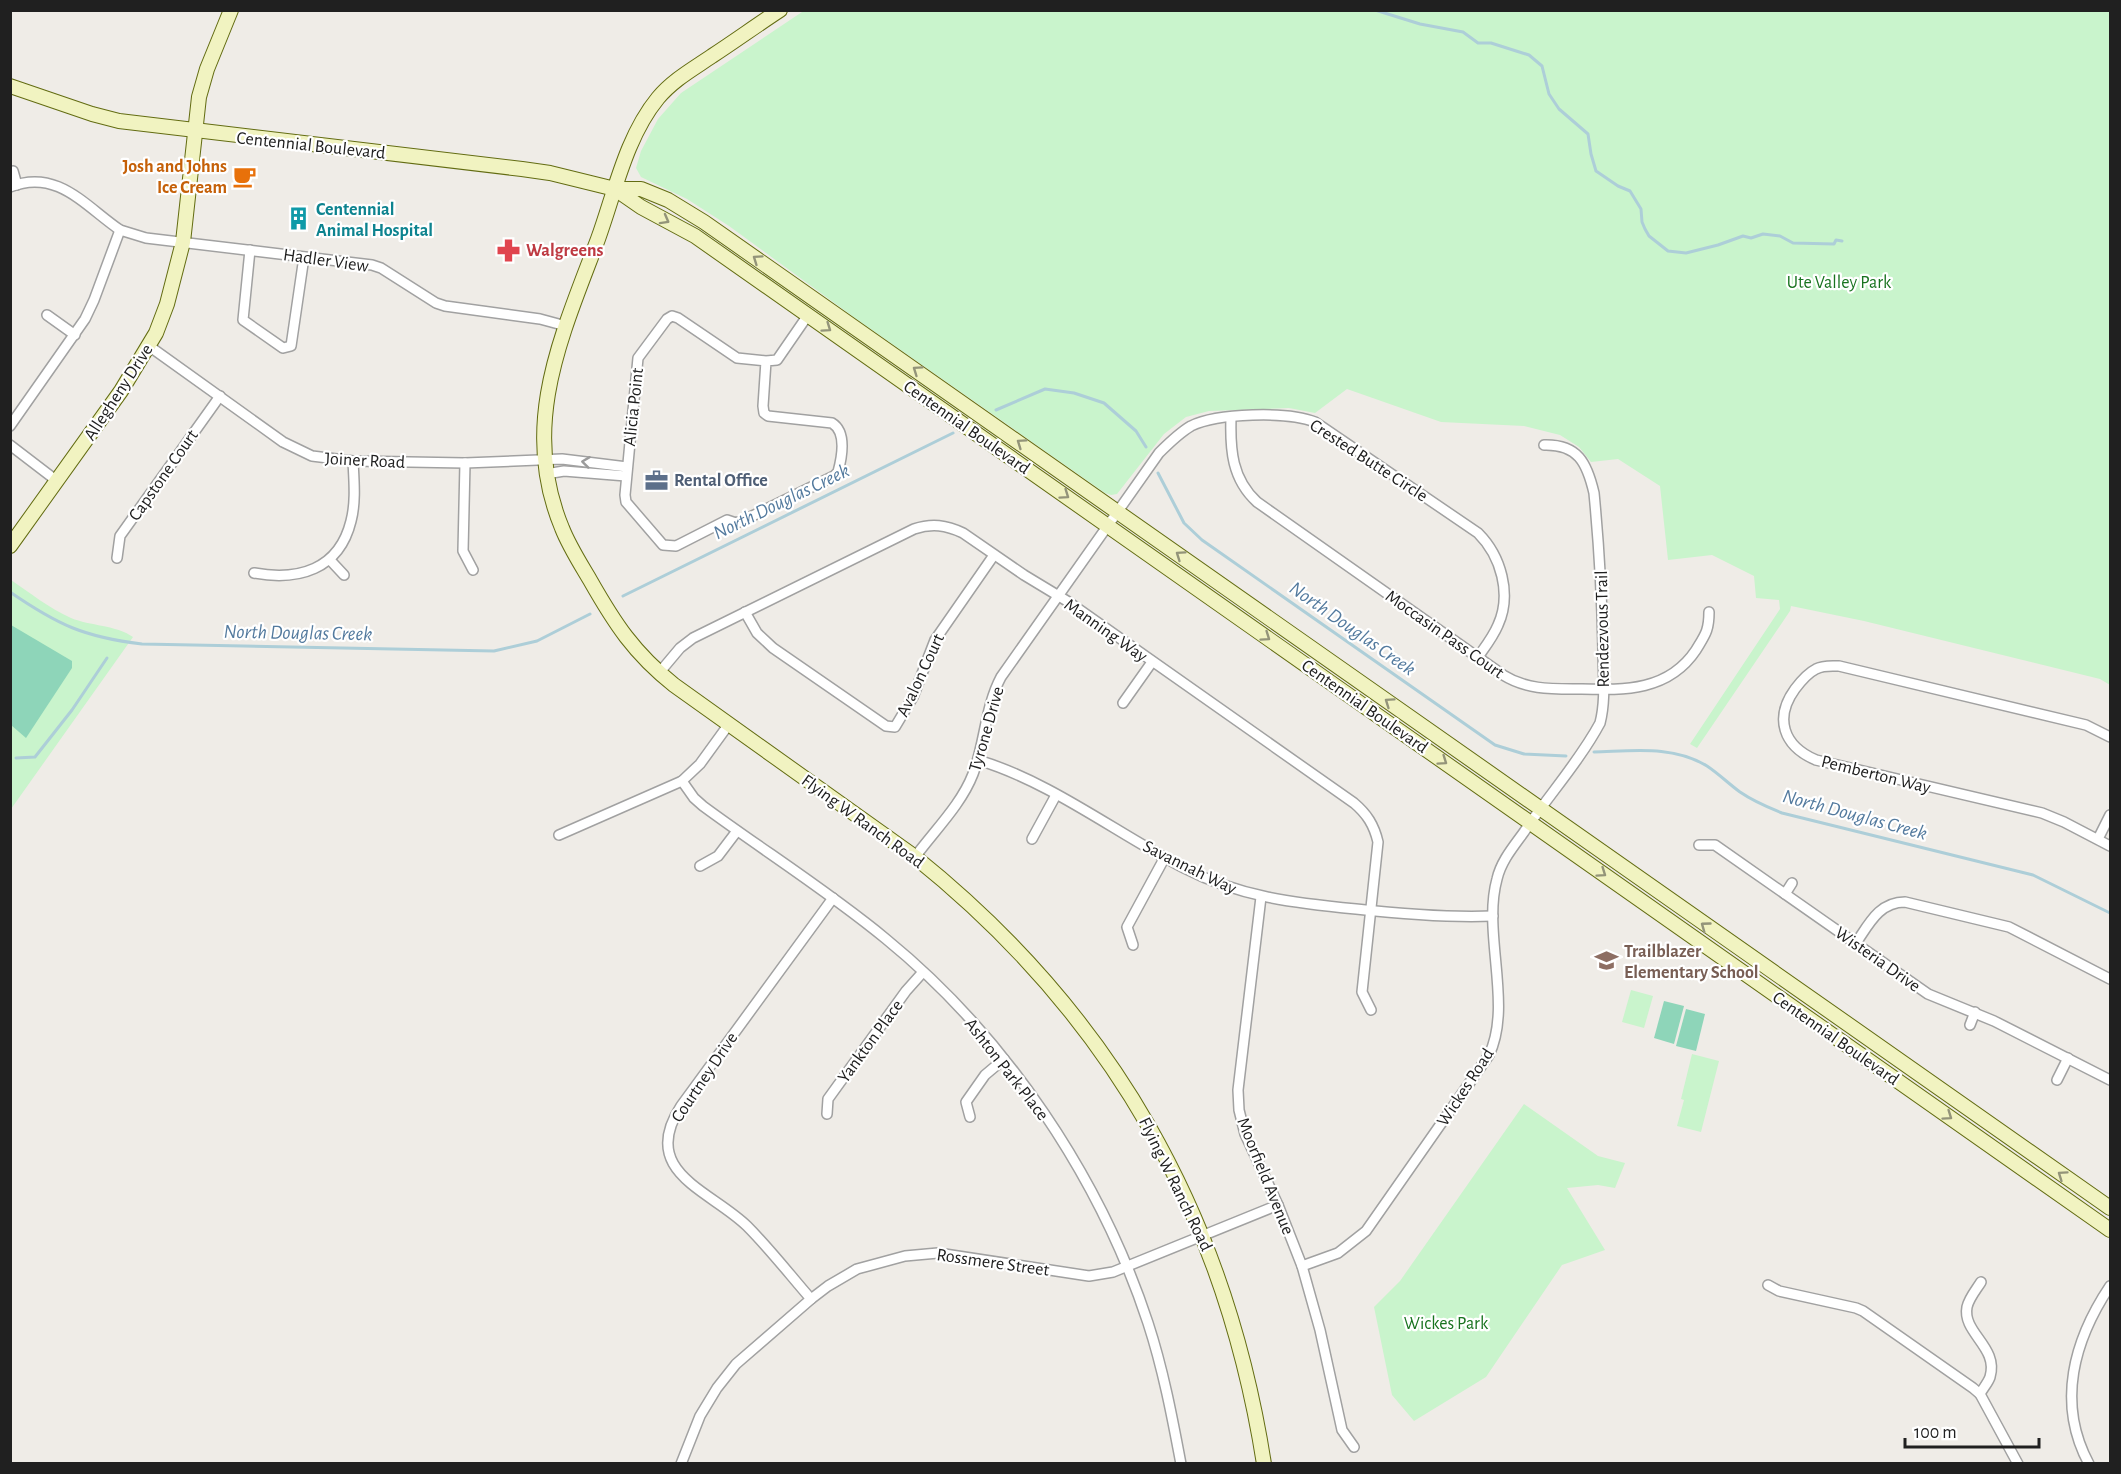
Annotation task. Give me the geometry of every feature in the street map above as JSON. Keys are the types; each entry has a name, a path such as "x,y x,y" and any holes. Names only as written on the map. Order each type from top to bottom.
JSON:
{"main road":[{"name":"Allegheny Drive","path":"10,546 121,391 149,346 167,304 183,242 199,97 207,69 231,10"},
{"name":"Flying W Ranch Road","path":"774,12 667,89 648,110 625,157 566,326 547,390 544,415 545,467 562,529 622,632 634,649 659,673 915,857 950,885 1019,952 1086,1031 1143,1116 1180,1184 1203,1236 1232,1317 1250,1383 1264,1464"},
{"name":"Centennial Boulevard","path":"10,86 119,121 195,132 550,173 615,189 641,189 668,200 704,222 997,426 1730,944 2110,1208"},
{"name":"Centennial Boulevard","path":"615,189 641,207 695,236 2110,1230"}],"street":[{"path":"13,171 14,186"},
{"name":"Hadler View","path":"14,186 39,181 61,187 120,230 146,238 372,265 445,306 540,319 566,326"},
{"path":"10,426 75,335 94,300 120,230"},
{"path":"250,250 243,320 283,348 291,345 304,257"},
{"path":"47,315 75,335"},
{"path":"627,472 624,495 626,502 663,545 669,547 676,546 727,520 736,523 742,521 834,476 840,466 842,433 839,427 832,423 768,416 764,413 766,362 781,357 808,315"},
{"name":"Alicia Point","path":"627,472 638,358 667,318 672,316 678,318 737,358 766,362"},
{"name":"Joiner Road","path":"149,346 296,450 312,456 328,460 545,467"},
{"name":"Capstone Court","path":"117,558 120,536 220,396"},
{"name":"Crested Butte Circle","path":"1117,510 1159,453 1178,435 1201,422 1284,414 1315,422 1478,533 1486,542 1498,562 1504,599 1499,623 1478,657"},
{"name":"Moccasin Pass Court","path":"1231,418 1232,458 1240,482 1252,498 1511,680 1530,687 1604,689 1633,689 1659,682 1672,675 1693,654 1709,629 1709,612"},
{"path":"10,445 57,481"},
{"name":"Rendezvous Trail","path":"1530,822 1600,723 1604,689 1602,580 1591,479 1585,466 1569,448 1544,445"},
{"path":"545,467 562,459 627,472"},
{"path":"254,573 289,577 316,569 330,560 340,548 352,519 353,461"},
{"path":"465,463 463,551 473,570"},
{"path":"545,467 564,471 627,472"},
{"name":"Tyrone Drive","path":"915,857 965,790 978,760 998,684 1117,510"},
{"name":"Manning Way","path":"659,673 686,643 903,534 924,526 935,525 953,529 1058,596 1362,810 1372,824 1378,842 1362,992 1371,1010"},
{"name":"Avalon Court","path":"745,612 758,633 773,648 886,726 895,727 913,697 934,639 994,555"},
{"path":"330,560 344,575"},
{"path":"1123,703 1152,662"},
{"path":"1776,738 1786,734 1785,708 1789,699 1817,665 1852,669 2086,725 2110,737"},
{"path":"559,835 682,781 700,764 729,724"},
{"name":"Pemberton Way","path":"1786,734 1798,750 1816,760 2042,813 2110,846"},
{"name":"Savannah Way","path":"978,760 1015,772 1165,857 1217,883 1245,893 1305,904 1434,917 1493,916"},
{"name":"Ashton Park Place","path":"682,781 694,798 736,831 833,898 887,939 923,972 983,1034 1030,1093 1066,1146 1087,1183 1127,1267 1159,1359 1181,1464"},
{"path":"1032,839 1056,795"},
{"path":"2098,840 2110,815"},
{"name":"Wickes Road","path":"1302,1266 1338,1253 1366,1231 1490,1055 1497,1035 1498,1013 1493,916 1495,888 1500,869 1530,822"},
{"path":"700,866 718,856 736,831"},
{"name":"Wisteria Drive","path":"1699,845 1715,845 1928,994 1946,1003 1975,1012 2110,1080"},
{"path":"1132,945 1127,927 1165,857"},
{"path":"1785,894 1792,883"},
{"name":"Moorfield Avenue","path":"1261,897 1239,1100 1241,1121 1302,1266 1320,1330 1342,1430 1354,1447"},
{"name":"Courtney Drive","path":"811,1299 745,1224 681,1176 669,1152 669,1133 675,1115 681,1106 833,898"},
{"path":"1856,943 1882,908 1889,904 1905,902 2010,927 2110,980"},
{"name":"Yankton Place","path":"827,1114 828,1099 906,991 923,972"},
{"path":"1970,1025 1975,1012"},
{"path":"2056,1080 2068,1058"},
{"path":"970,1117 966,1102 985,1075 1004,1059"},
{"name":"Rossmere Street","path":"681,1464 700,1416 727,1376 748,1352 828,1286 858,1269 880,1261 917,1254 938,1253 1100,1276 1278,1205"},
{"path":"1980,1394 1989,1378 1990,1362 1983,1342 1969,1325 1966,1310 1981,1282"},
{"path":"1768,1285 1779,1291 1863,1311 1980,1394 2018,1464"},
{"path":"2089,1464 2081,1447 2074,1419 2072,1380 2080,1341 2090,1318 2110,1286"}],"green space":[{"name":"Ute Valley Park","path":"805,10 2110,11 2110,685 2100,679 1864,621 1791,606 1790,611 1697,748 1690,744 1780,609 1779,600 1756,598 1754,576 1712,555 1668,560 1660,486 1618,459 1591,462 1579,447 1560,435 1524,426 1441,422 1347,389 1315,413 1289,408 1209,411 1186,417 1164,434 1117,494 1105,493 855,318 729,226 687,199 641,177 636,168 641,151 658,119 681,93"},
{"path":"11,580 47,605 71,618 119,630 133,637 11,809"},
{"path":"11,625 72,661 72,668 26,738 11,725"},
{"path":"1631,990 1653,996 1644,1028 1622,1022"},
{"path":"1664,1001 1684,1006 1674,1044 1654,1038"},
{"path":"1686,1009 1705,1014 1696,1051 1676,1046"},
{"path":"1692,1054 1719,1061 1701,1132 1677,1126"},
{"name":"Wickes Park","path":"1524,1104 1598,1156 1625,1163 1615,1188 1598,1185 1567,1188 1605,1250 1562,1265 1486,1377 1414,1421 1392,1395 1374,1307 1400,1281"}],"waterway":[{"path":"1104,10 1115,10"},
{"path":"1375,10 1420,24 1463,32 1478,43 1491,43 1529,55 1542,66 1549,94 1559,109 1588,134 1596,171 1630,191 1641,209 1642,222 1649,236 1668,251 1686,253 1743,236 1751,238 1763,234 1780,236 1793,243 1834,244 1836,240 1842,241"},
{"name":"North Douglas Creek","path":"996,410 1045,389 1074,393 1104,403 1136,431 1146,447"},
{"name":"North Douglas Creek","path":"623,596 953,433"},
{"name":"North Douglas Creek","path":"1158,473 1184,523 1202,540 1495,745 1524,754 1566,756"},
{"name":"North Douglas Creek","path":"10,592 72,628 104,638 142,644 494,651 537,641 590,614"},
{"path":"16,758 35,757 72,710 107,658"},
{"name":"North Douglas Creek","path":"1594,752 1638,750 1667,752 1694,759 1745,795 1782,813 2033,875 2110,913"}],"place":[{"name":"Josh and Johns Ice Cream","path":"245,176"},
{"name":"Centennial Animal Hospital","path":"298,219"},
{"name":"Walgreens","path":"508,250"},
{"name":"Rental Office","path":"656,480"},
{"name":"Trailblazer Elementary School","path":"1606,961"}]}
